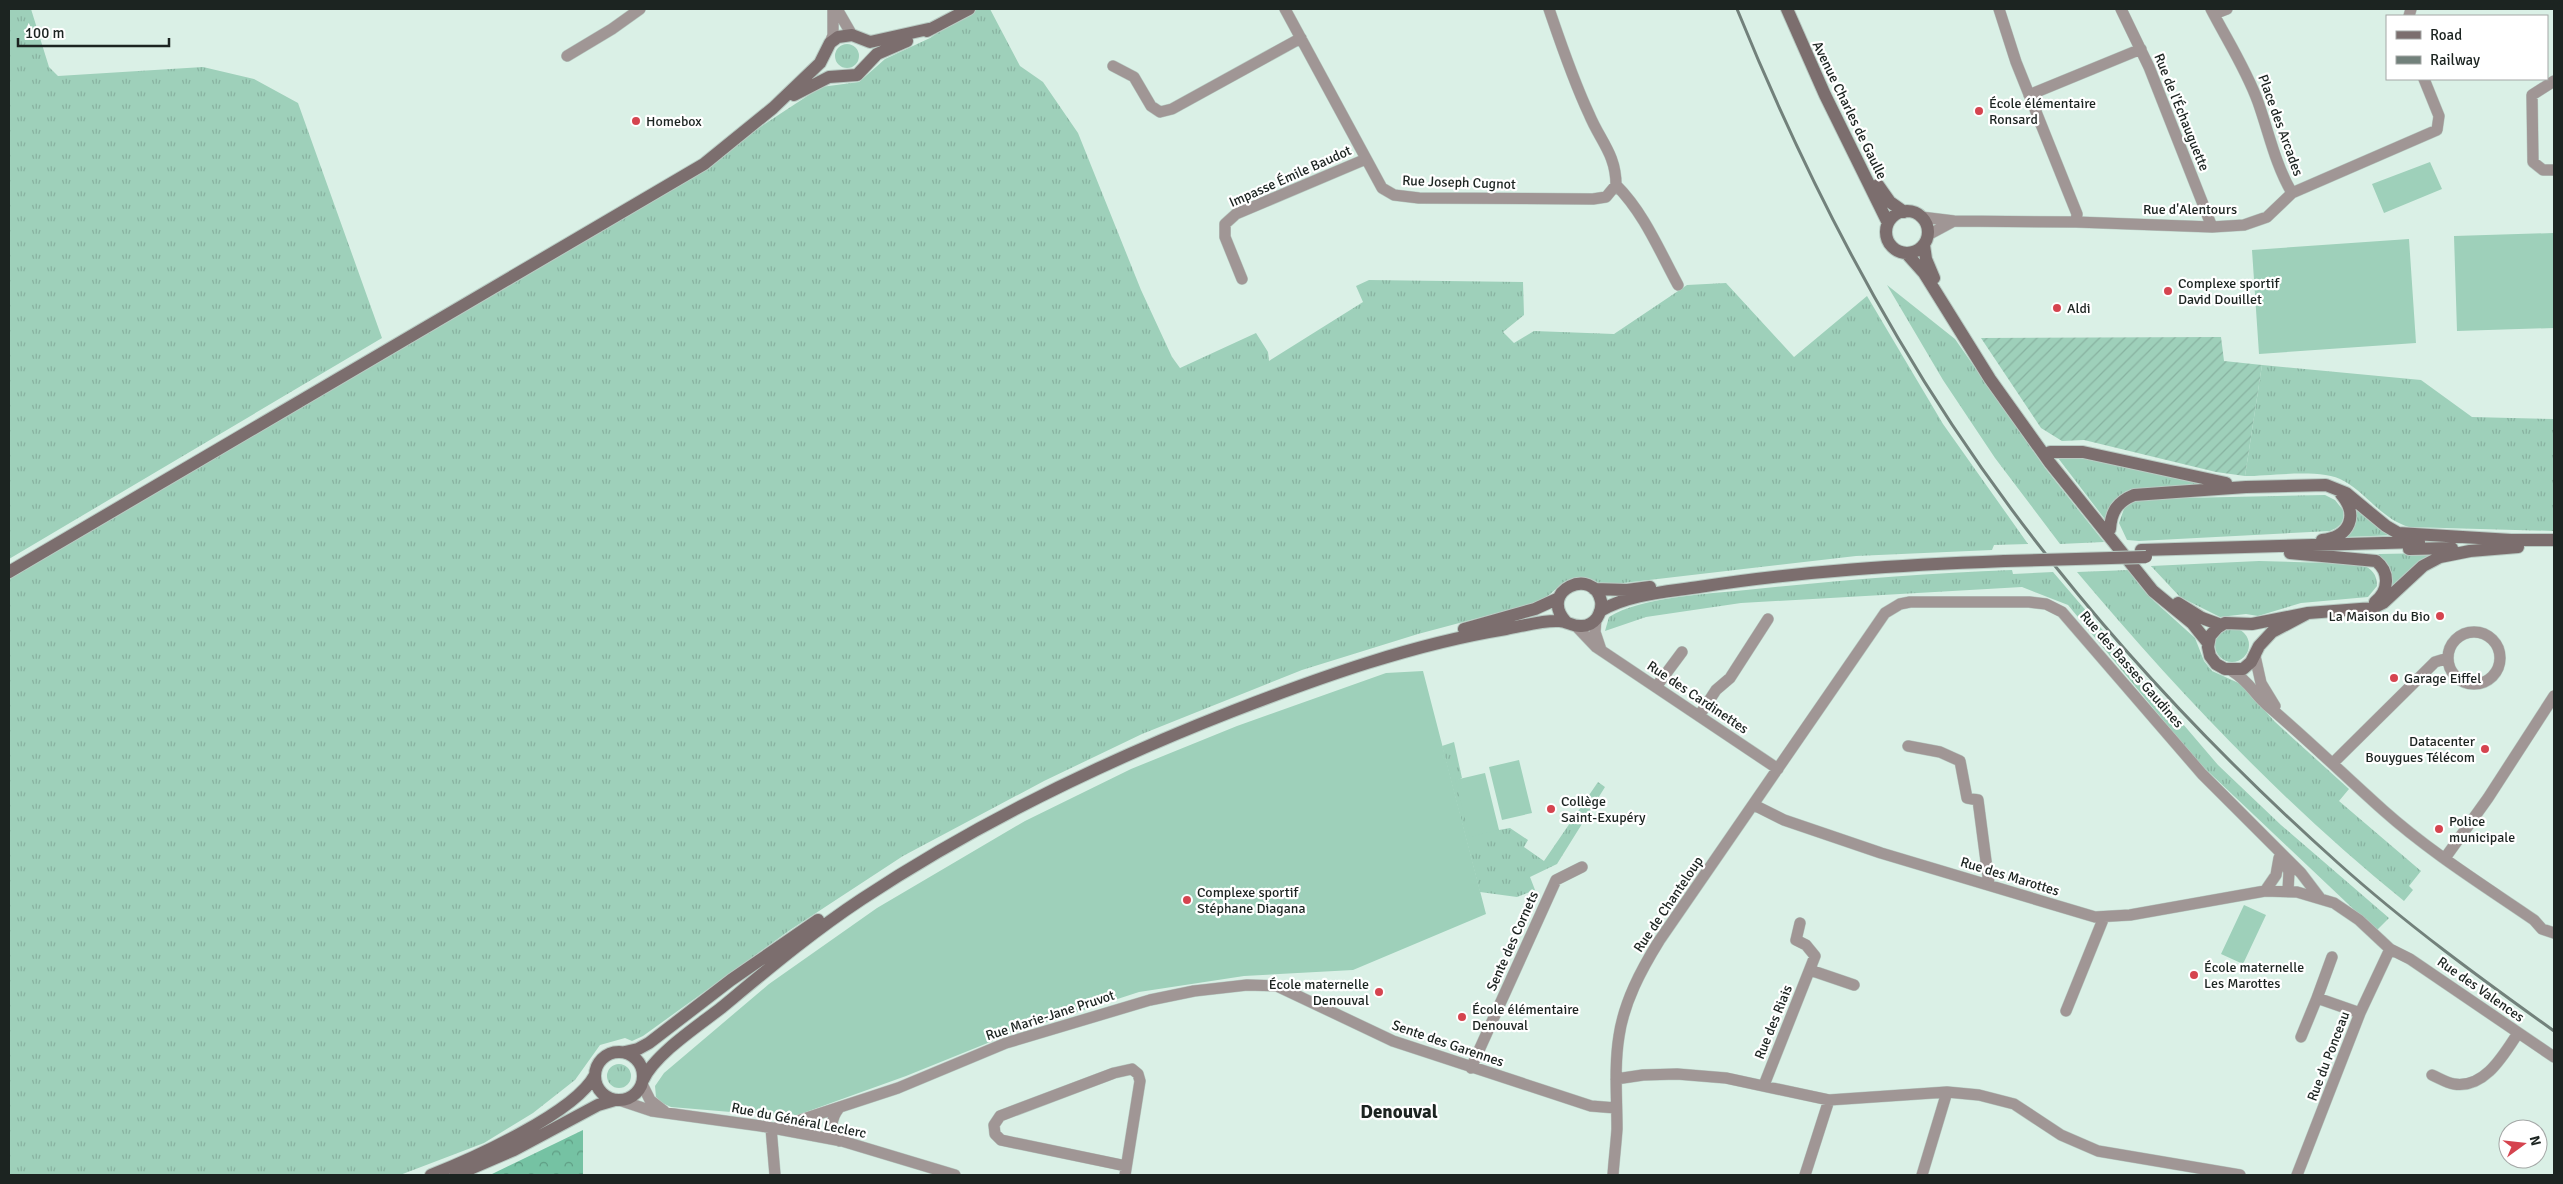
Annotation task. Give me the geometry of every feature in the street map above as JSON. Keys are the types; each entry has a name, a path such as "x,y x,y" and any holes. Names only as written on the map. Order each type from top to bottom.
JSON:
{"main road":[{"path":"773,108 821,80 840,76 853,76 877,54 969,9"},
{"name":"Avenue Charles de Gaulle","path":"1786,9 1825,95 1888,223"},
{"name":"Avenue Charles de Gaulle","path":"1793,9 1835,101 1876,182 1890,202 1904,212"},
{"path":"9,572 704,164 773,108 818,66 828,48 838,37 856,37 876,41 933,28"},
{"path":"856,37 868,52 866,65"},
{"path":"828,48 829,67 840,76"},
{"path":"2208,643 2192,622 2153,591 2050,463 1990,378 1924,273 1907,254 1896,250 1889,244 1886,235 1888,223 1894,216 1904,212 1913,212 1921,216 1927,227 1928,266 1939,287 2011,399 2110,529 2168,595 2202,618 2221,625"},
{"path":"1907,254 1917,251 1926,240"},
{"path":"2050,452 2083,452 2246,487"},
{"path":"2110,529 2111,517 2115,508 2124,499 2134,495 2246,487 2326,485 2346,493 2386,526 2403,534 2554,548"},
{"path":"2143,554 2325,540 2342,534 2351,523 2351,511 2346,499 2336,488"},
{"path":"1594,589 1642,588 1821,563 2143,554 2290,554 2554,540"},
{"path":"2260,546 2514,543"},
{"path":"2308,613 2275,630 2245,667 2232,671 2220,667 2214,663 2209,653 2208,643 2212,633 2221,625 2231,622 2243,624 2260,623 2308,613 2372,608 2384,602 2423,566 2445,555 2514,543"},
{"path":"2290,554 2376,560 2386,576 2386,588 2379,600 2363,609"},
{"path":"456,1175 514,1150 594,1106 634,1096 651,1066 771,966 825,925 902,874 1060,788 1214,719 1350,670 1455,638 1549,621 1588,625 1598,615 1628,599 1778,575 2003,557"},
{"path":"1571,624 1559,611 1559,598 1564,590 1576,584 1585,584 1594,589 1600,599 1598,615"},
{"path":"431,1175 493,1148 537,1123 591,1083 598,1065 605,1057 614,1052 638,1050 650,1043 790,938 886,876 980,822 1097,763 1182,725 1274,688 1371,656 1535,609 1559,598"},
{"path":"2243,624 2254,634 2256,653"},
{"path":"625,1052 639,1062 643,1070 643,1082"},
{"path":"595,1075 600,1091 617,1100"}],"street":[{"path":"567,56 612,29 640,9"},
{"path":"835,9 856,37"},
{"path":"828,48 832,35 835,9"},
{"name":"Rue Joseph Cugnot","path":"1285,9 1382,188 1394,195 1406,197 1593,199 1606,197 1616,185"},
{"path":"1549,9 1590,117 1616,167 1616,185 1630,199 1678,285"},
{"path":"1999,9 2029,95 2076,214 2076,222"},
{"name":"Rue de l'Échauguette","path":"2121,9 2141,49 2212,227"},
{"path":"2212,12 2227,9"},
{"name":"Place des Arcades","path":"2212,12 2248,77 2259,104 2277,164 2292,193"},
{"path":"1113,66 1134,77 1151,106 1160,112 1172,108 1301,38"},
{"path":"2029,95 2141,49"},
{"name":"Rue d'Alentours","path":"1921,216 1954,221 2076,222 2212,227 2244,225 2267,217 2292,193 2437,130 2438,116 2424,80"},
{"path":"2554,81 2532,95 2533,162 2543,170 2554,170"},
{"name":"Impasse Émile Baudot","path":"1242,279 1225,237 1225,224 1236,214 1366,159"},
{"name":"Rue d'Alentours","path":"1926,240 1954,221"},
{"name":"Rue des Basses Gaudines","path":"1754,805 1885,613 1890,609 1910,602 2046,604 2062,612 2072,621 2202,774 2277,853 2301,873 2320,898 2334,903 2359,920 2390,948"},
{"path":"1598,615 1595,632 1601,650"},
{"path":"1699,716 1716,690 1730,678 1768,619"},
{"name":"Rue des Cardinettes","path":"1571,624 1601,650 1778,768"},
{"path":"2472,632 2480,632 2494,640 2500,655 2498,670 2494,676 2480,683 2471,684 2464,682 2452,672 2448,658 2452,643 2458,637 2472,632"},
{"path":"1656,687 1682,652"},
{"path":"2256,653 2261,684 2289,722"},
{"path":"2332,763 2435,662 2448,658"},
{"path":"2232,671 2247,681 2265,704 2289,722 2385,812 2444,858 2534,920 2542,929 2554,933"},
{"path":"2444,858 2488,798 2554,696"},
{"path":"1908,746 1940,752 1960,761 1968,798 1978,800 1989,884"},
{"name":"Rue des Marottes","path":"1754,805 1784,820 1881,853 1989,884 2084,915 2104,917 2130,915 2265,891 2292,891 2320,898"},
{"name":"Rue de Chanteloup","path":"1613,1175 1619,1034 1633,991 1644,966 1659,940 1754,805"},
{"path":"2265,891 2276,875 2277,853"},
{"path":"2277,853 2288,871 2292,891"},
{"name":"Sente des Cornets","path":"1471,1068 1556,880 1582,867"},
{"path":"2292,891 2301,873"},
{"path":"2066,1011 2104,917"},
{"name":"Rue des Riais","path":"1764,1085 1815,956 1806,945 1796,940 1800,923"},
{"name":"Rue du Ponceau","path":"2298,1175 2360,1013 2390,948"},
{"name":"Rue des Valences","path":"2390,948 2410,959 2554,1057"},
{"path":"2301,1037 2332,957"},
{"path":"1810,970 1854,985"},
{"name":"Rue Marie-Jane Pruvot","path":"774,1128 898,1088 1006,1043 1135,1004 1214,988 1247,985 1277,986"},
{"name":"Sente des Garennes","path":"1277,986 1390,1040 1591,1106 1616,1108"},
{"path":"2317,998 2360,1013"},
{"path":"2432,1075 2455,1084 2478,1079 2498,1064 2518,1033"},
{"path":"1132,1069 1138,1074 1140,1081 1126,1170 1000,1140 996,1134 995,1122 1000,1116 1114,1073 1132,1069"},
{"path":"1616,1079 1643,1075 1677,1074 1726,1078 1829,1100 1947,1092 1978,1095 2014,1104 2061,1135 2098,1151 2240,1175"},
{"path":"643,1082 650,1100 664,1111"},
{"path":"1922,1175 1947,1092"},
{"name":"Rue du Général Leclerc","path":"617,1100 647,1110 774,1128 839,1141 955,1175"},
{"path":"1805,1175 1829,1100"},
{"path":"839,1108 832,1122 834,1133 839,1141"},
{"path":"774,1128 774,1175"}],"green space":[{"path":"9,9 31,9 49,67 58,76 203,67 254,79 298,103 382,338 9,559"},
{"path":"972,9 990,9 1020,66 1043,82 1078,133 1141,290 1172,357 1180,368 1256,333 1268,352 1269,361 1363,302 1356,286 1369,280 1523,282 1524,315 1503,332 1514,343 1534,331 1614,334 1687,285 1726,283 1794,357 1867,296 1943,424 2028,544 1994,545 1992,550 1856,556 1606,585 1582,579 1564,582 1542,601 1418,634 1302,670 1142,734 1044,781 903,856 790,930 643,1036 632,1041 625,1038 600,1045 575,1080 533,1113 484,1143 400,1175 9,1175 9,572 704,164 821,87 859,82 885,59 930,38"},
{"path":"847,44 852,45 858,51 858,61 852,67 847,68 842,67 836,61 835,56 836,51 842,45"},
{"path":"2430,162 2442,189 2384,213 2372,184"},
{"path":"2554,233 2554,328 2457,331 2454,236"},
{"path":"2409,239 2416,343 2259,354 2252,250"},
{"path":"1887,285 1955,339 2045,468 2104,542 2060,544 1995,458 1943,380"},
{"path":"2221,337 2224,361 2262,365 2245,476 2216,472 2084,440 2062,441 2041,428 1981,338"},
{"path":"2262,365 2421,380 2472,417 2554,419 2554,531 2409,527 2391,518 2352,486 2335,477 2310,474 2245,476"},
{"path":"2070,455 2206,484 2126,491 2111,504 2107,522 2058,458"},
{"path":"2325,495 2335,500 2343,510 2341,524 2330,531 2139,541 2127,540 2119,523 2125,506 2137,499"},
{"path":"2354,508 2396,535 2346,537"},
{"path":"2434,553 2392,587 2377,556 2379,554"},
{"path":"2259,561 2361,564 2373,572 2377,586 2368,597 2301,603 2258,616 2246,614 2220,617 2180,597 2151,566"},
{"path":"2012,570 2013,574 2053,572 2218,765 2281,825 2389,918 2377,930 2366,921 2196,760 2068,605 2022,587 1741,603 1646,617 1605,631 1609,617 1622,610 1675,598 1879,578"},
{"path":"2129,570 2154,601 2195,638 2204,661 2212,671 2243,685 2274,721 2349,789 2339,801 2421,871 2409,886 2413,890 2404,901 2316,825 2233,744 2115,617 2077,572"},
{"path":"2232,628 2244,633 2249,645 2244,657 2232,662 2220,657 2215,645 2220,633"},
{"name":"Complexe sportif Stéphane Diagana","path":"1423,671 1486,914 1353,970 1244,976 1139,992 1010,1034 906,1076 792,1117 671,1107 662,1103 656,1097 655,1086 664,1073 769,984 877,908 1025,821 1131,769 1237,726 1386,673"},
{"path":"1454,742 1462,778 1456,781 1499,830 1510,828 1528,840 1524,847 1544,861 1598,782 1605,787 1557,864 1530,877 1535,890 1517,897 1480,892 1442,746"},
{"path":"1519,760 1532,813 1502,820 1489,767"},
{"path":"1485,773 1499,830 1470,837 1455,780"},
{"path":"2244,905 2266,915 2243,964 2221,954"},
{"path":"619,1064 627,1068 631,1076 627,1084 619,1088 611,1084 607,1076 611,1068"},
{"path":"583,1130 583,1175 490,1175"}],"railway":[{"path":"1737,9 1792,135 1832,218 1875,298 1943,411 2043,551 2098,618 2155,682 2214,745 2275,805 2390,908 2471,971 2554,1031"}],"place":[{"name":"École élémentaire Ronsard","path":"1979,111"},
{"name":"Homebox","path":"636,121"},
{"name":"Complexe sportif David Douillet","path":"2168,291"},
{"name":"Aldi","path":"2057,308"},
{"name":"La Maison du Bio","path":"2440,616"},
{"name":"Garage Eiffel","path":"2394,678"},
{"name":"Datacenter Bouygues Télécom","path":"2485,749"},
{"name":"Collège Saint-Exupéry","path":"1551,809"},
{"name":"Police municipale","path":"2439,829"},
{"name":"Complexe sportif Stéphane Diagana","path":"1187,900"},
{"name":"École maternelle Les Marottes","path":"2194,975"},
{"name":"École maternelle Denouval","path":"1379,992"},
{"name":"École élémentaire Denouval","path":"1462,1017"}],"district":[{"name":"Denouval","path":"1399,1111"}]}
